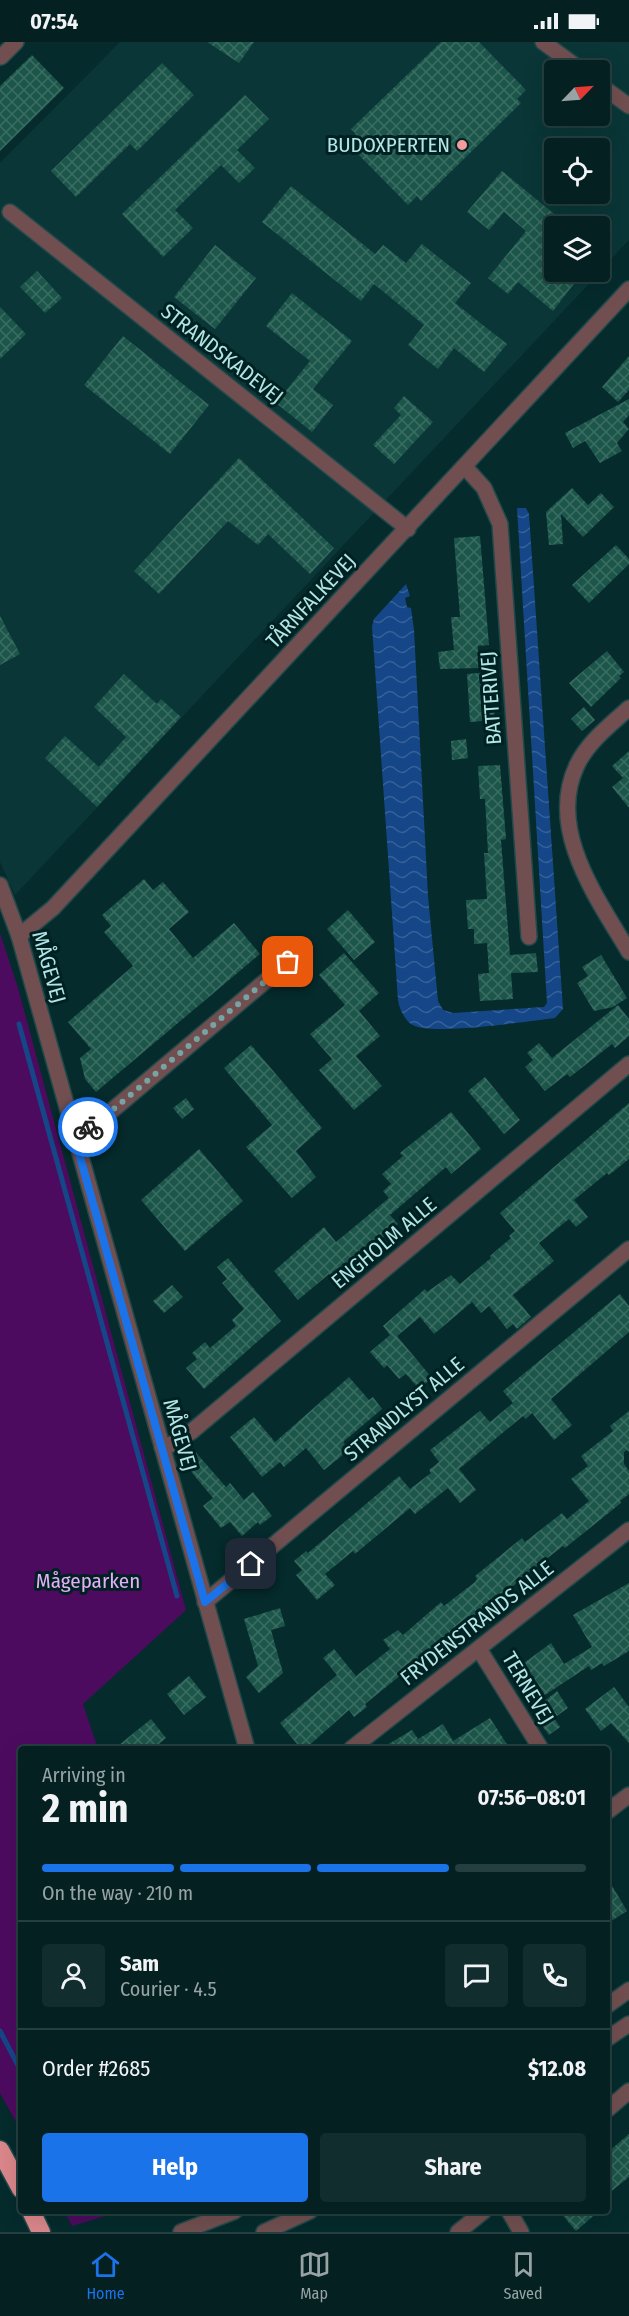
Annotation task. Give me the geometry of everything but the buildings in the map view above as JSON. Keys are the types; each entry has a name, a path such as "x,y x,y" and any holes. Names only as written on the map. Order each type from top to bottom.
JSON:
{"highway":[{"path":"0,2150 18,2183"},
{"path":"32,2214 41,2232"}],"street":[{"path":"1,57 15,42"},
{"path":"543,42 567,60"},
{"path":"610,92 629,106"},
{"name":"STRANDSKADEVEJ","path":"10,212 408,529"},
{"name":"TÅRNFALKEVEJ","path":"19,936 53,908 629,289"},
{"name":"BATTERIVEJ","path":"465,467 484,488 500,524 529,937"},
{"path":"629,708 605,729 576,766 569,804 569,828 587,879 629,952"},
{"name":"MÅGEVEJ","path":"0,885 19,936 246,1746"},
{"path":"73,1132 96,1124 288,962"},
{"name":"ENGHOLM ALLE","path":"162,1447 172,1444 191,1432 629,1064"},
{"name":"STRANDLYST ALLE","path":"205,1602 629,1249"},
{"name":"FRYDENSTRANDS ALLE","path":"355,1746 629,1530"},
{"name":"TERNEVEJ","path":"479,1649 538,1746"},
{"path":"610,1809 629,1795"},
{"path":"610,2004 629,1990"},
{"path":"610,2037 629,2024"},
{"path":"610,2107 629,2091"},
{"path":"181,2232 228,2214"},
{"path":"264,2232 303,2214"},
{"path":"459,2232 480,2214"},
{"path":"511,2214 521,2232"}],"shaded area":[{"path":"120,42 629,42 629,240 610,260 610,216 544,216 544,282 591,282 15,895 0,862 0,163"}],"green space":[{"name":"Mågeparken","path":"0,933 18,988 186,1610 83,1704 97,1746 18,1746 18,2126 0,2093"},
{"path":"66,2214 112,2214 72,2226"}],"water":[{"path":"517,508 526,508 529,514 563,1009 555,1018 457,1029 421,1028 406,1019 398,1000 372,626 374,619 406,584 410,596 405,598 407,607 411,608 414,630 428,896 438,1001 443,1010 453,1013 544,1007 547,1003"}],"waterway":[{"path":"19,1024 177,1596"},
{"path":"0,2031 18,2065"}],"way so far":[{"path":"88,1127 96,1124 288,962"}],"place":[{"name":"BUDOXPERTEN","path":"462,145"}],"route":[{"path":"88,1127 73,1132 205,1602 251,1564"}]}
